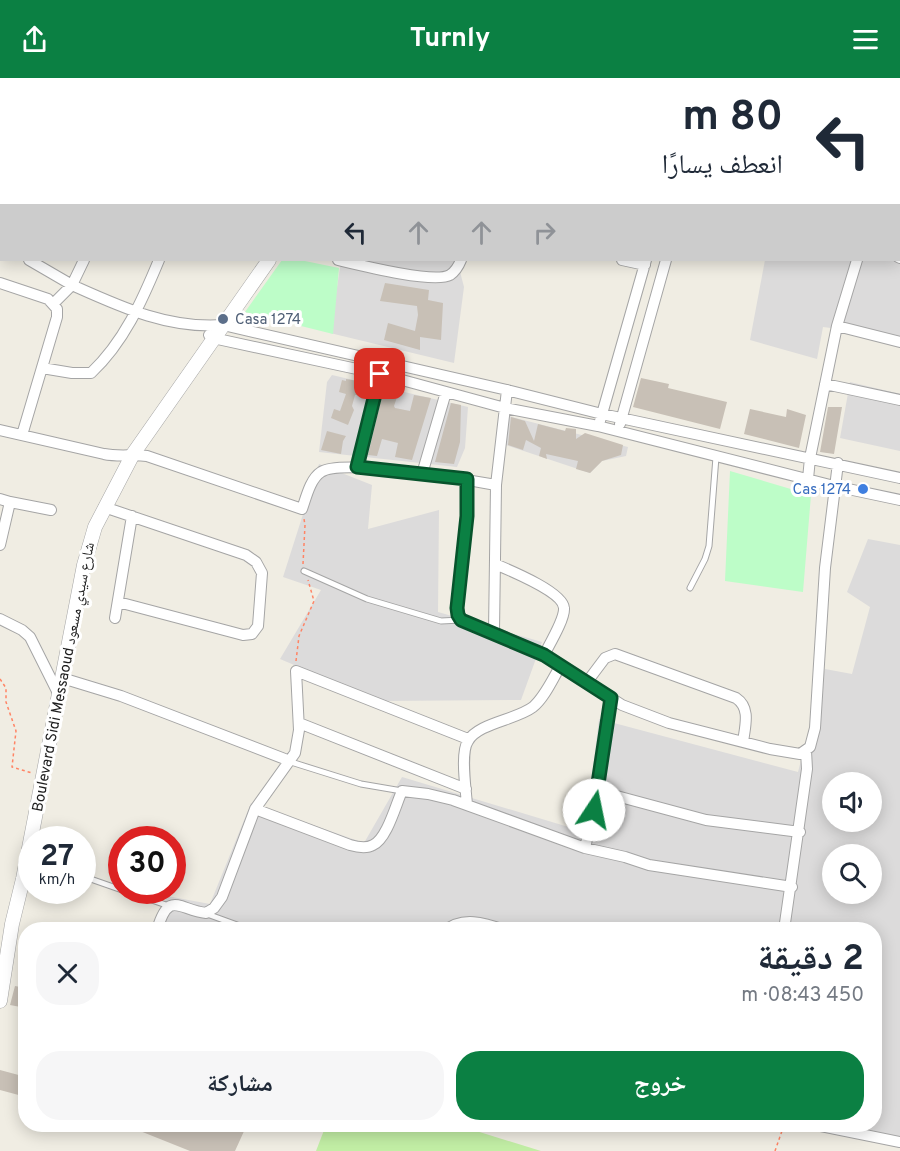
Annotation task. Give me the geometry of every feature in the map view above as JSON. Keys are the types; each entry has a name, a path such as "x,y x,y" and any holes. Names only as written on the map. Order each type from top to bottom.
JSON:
{"street":[{"path":"31,261 72,285 136,313 198,327 223,325 602,414 900,478"},
{"path":"54,303 72,285 84,261"},
{"path":"42,368 91,373 105,360 136,313 159,261"},
{"name":"Boulevard Sidi Messaoud شارع سيدي مسعود","path":"35,826 42,776 87,550 104,507 133,454 268,261"},
{"path":"343,261 425,278 450,276 461,261"},
{"path":"618,431 666,261"},
{"path":"808,479 810,458 837,326 857,261"},
{"path":"598,426 645,262"},
{"path":"0,284 48,299 57,309 57,317 22,435"},
{"path":"837,326 900,342"},
{"path":"198,327 213,338 380,374 505,408 598,426 834,486 900,500"},
{"path":"357,467 380,374"},
{"path":"825,384 900,400"},
{"path":"507,390 496,485 494,632 544,655 622,705 669,723 800,754 810,747 815,729 825,568 838,463"},
{"path":"422,474 446,392"},
{"path":"0,430 117,456 133,454 147,456 302,509 316,476 323,470 357,467 467,479 496,485"},
{"path":"0,545 5,500 51,510"},
{"path":"104,507 246,555 256,562 262,573 258,626 252,634 243,635 118,602"},
{"path":"115,618 132,516"},
{"path":"495,564 533,582 562,602 564,614 544,655"},
{"path":"0,619 22,630 30,637 58,695"},
{"path":"587,682 604,658 615,654 736,698 742,702 746,710 743,742"},
{"path":"467,805 465,748 468,739 486,728 533,707 561,665"},
{"path":"160,922 170,906 180,904 202,913 213,908 222,897 255,809 290,761 297,747 299,723 296,671 468,739"},
{"path":"62,678 121,696 290,761"},
{"path":"585,848 598,791 611,698"},
{"path":"299,723 466,789"},
{"path":"785,922 800,832 807,769 806,751"},
{"path":"255,809 350,845 367,847 376,844 383,834 402,791 428,794 467,805 585,848 649,865 792,887"},
{"path":"598,791 706,819 800,832"},
{"name":"Boulevard Sidi Messaoud شارع سيدي مسعود","path":"0,997 6,923 18,892"},
{"path":"851,1132 900,1142"}],"lane":[{"path":"690,588 709,546 716,455"},
{"path":"461,620 457,608 467,516 467,479"},
{"path":"304,571 367,599 441,621 461,620 494,632"},
{"path":"290,761 361,784 402,791"},
{"path":"164,904 170,906"},
{"path":"202,913 228,922"},
{"path":"451,922 466,919 487,922"}],"path":[{"path":"296,671 297,644 314,597 302,560 305,525 302,509"},
{"path":"0,679 6,688 6,702 16,730 12,767 42,776"},
{"path":"775,1151 782,1132"}],"shaded area":[{"path":"341,261 457,261 464,287 454,363 330,333"},
{"path":"765,261 900,261 900,337 823,327 817,359 750,340"},
{"path":"332,375 468,407 465,448 457,467 319,452 327,382"},
{"path":"850,382 900,394 900,451 840,438"},
{"path":"508,416 628,447 626,456 602,461 590,473 506,445"},
{"path":"319,464 372,485 368,529 439,510 438,612 542,642 521,700 380,701 280,659 321,590 283,577"},
{"path":"868,539 900,545 900,1137 879,1132 882,1132 882,922 156,922 164,904 186,904 186,900 210,904 251,803 364,843 402,777 585,832 599,719 798,772 825,669 852,674 870,607 847,592"}],"green space":[{"path":"281,261 305,261 339,268 333,334 245,312"},
{"path":"730,471 811,495 803,592 725,581"},
{"path":"323,1132 480,1132 541,1151 316,1151"}],"building":[{"path":"385,283 429,290 428,300 443,303 441,340 420,337 420,350 384,340 388,323 415,331 418,315 417,306 380,301"},
{"path":"641,378 669,384 668,388 727,402 720,429 633,407"},
{"path":"346,379 363,382 358,395 355,395 352,406 354,410 348,425 331,418 334,409 340,411 346,394 339,392 342,380 346,381"},
{"path":"384,387 399,391 395,408 410,411 414,395 431,398 412,460 395,457 398,443 382,439 377,456 368,455"},
{"path":"451,403 461,405 460,442 454,464 435,462"},
{"path":"828,407 842,407 834,454 820,452"},
{"path":"750,409 786,417 787,409 806,415 799,448 744,434"},
{"path":"511,417 525,421 534,441 538,424 565,431 566,428 576,429 576,439 585,433 623,445 621,455 602,461 590,473 576,469 578,461 546,454 547,459 539,456 541,448 526,440 523,450 508,445"},
{"path":"327,431 346,436 341,454 321,450"},
{"path":"15,986 18,987 18,1006 10,1005"},
{"path":"0,1070 18,1075 18,1095 0,1090"},
{"path":"142,1132 244,1132 235,1151 190,1151"}],"place":[{"name":"Casa 1274","path":"223,319"},
{"name":"Cas 1274","path":"863,489"}],"route":[{"path":"380,374 357,467 467,479 467,516 457,608 461,620 544,655 611,698 594,810"}]}
